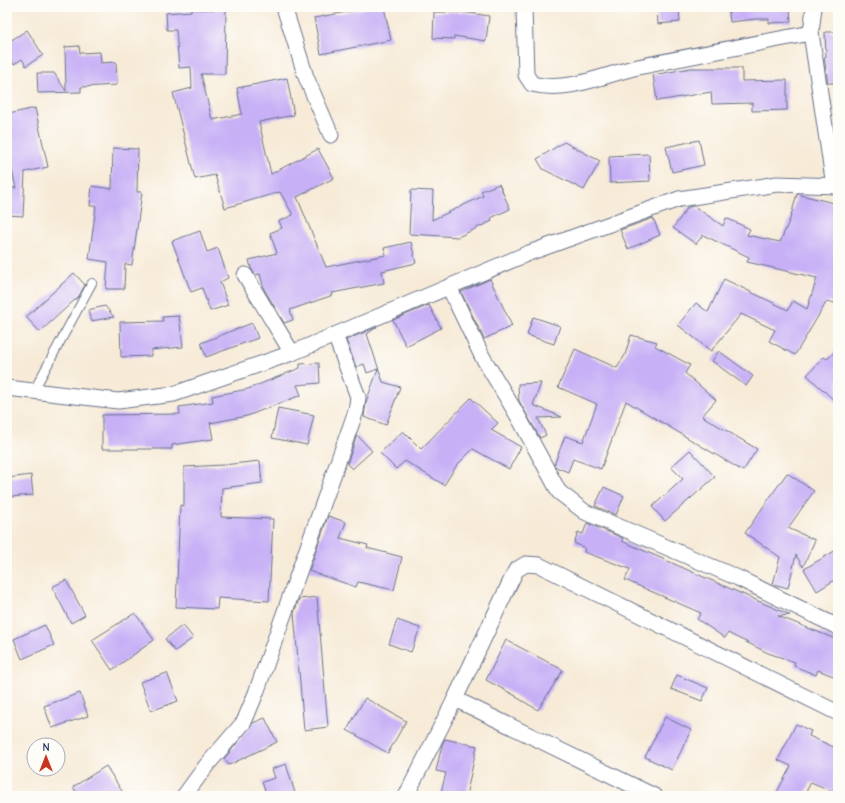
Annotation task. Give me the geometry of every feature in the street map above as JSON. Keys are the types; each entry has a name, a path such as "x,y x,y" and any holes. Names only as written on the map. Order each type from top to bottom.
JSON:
{"street":[{"path":"284,7 306,77 331,135"},
{"path":"524,7 526,75 532,84 543,87 569,86 634,68 728,48 811,34"},
{"path":"7,388 118,401 174,394 292,353 529,253 679,199 777,184 836,186 811,34 814,7"},
{"path":"245,275 292,353"},
{"path":"449,287 482,356 559,492 585,512 738,578 838,627"},
{"path":"184,796 206,766 244,722 256,694 356,411 358,397 334,335"},
{"path":"406,796 455,699 516,570 526,564 539,565 838,713"},
{"path":"455,699 654,796"}],"lane":[{"path":"33,392 92,283"}],"building":[{"path":"373,7 384,7 391,40 321,54 314,18"},
{"path":"657,7 679,7 680,22 658,24"},
{"path":"728,7 790,7 791,22 769,23 769,19 756,19 730,22"},
{"path":"191,9 226,10 225,74 201,74 212,120 242,114 237,88 287,78 294,115 259,122 271,174 318,149 334,178 297,197 326,267 386,255 384,248 411,242 416,263 382,271 384,283 332,293 333,295 290,310 293,320 284,323 264,289 260,274 255,275 249,260 277,253 270,233 282,228 279,221 293,215 280,192 225,208 215,175 195,179 173,93 192,88 191,67 179,68 176,30 167,30 166,13 191,11"},
{"path":"434,12 463,12 489,16 486,41 454,36 454,39 433,38"},
{"path":"27,30 43,55 26,66 22,59 14,64 7,54 7,43"},
{"path":"825,32 838,32 838,83 828,83 824,57 826,57"},
{"path":"79,46 80,53 100,52 101,63 116,62 117,85 81,87 81,92 38,93 37,73 54,73 66,91 65,47"},
{"path":"691,68 742,68 742,81 787,80 787,110 752,111 752,103 712,104 711,92 657,101 653,75"},
{"path":"35,108 48,167 25,172 23,216 7,215 7,187 16,188 7,149 7,123 11,122 9,114"},
{"path":"699,140 704,165 672,172 666,147"},
{"path":"564,142 600,161 584,190 543,169 537,159"},
{"path":"113,148 138,149 137,192 142,192 132,265 125,264 124,289 106,289 108,262 89,259 96,206 90,206 92,186 112,189"},
{"path":"649,154 650,181 610,183 609,156"},
{"path":"499,184 510,209 491,218 492,221 458,237 409,234 411,190 433,191 432,220 483,196 481,191"},
{"path":"797,194 838,204 838,304 827,301 795,355 769,341 775,330 741,314 711,351 678,325 696,303 708,312 724,279 788,310 793,301 807,309 817,278 747,262 749,257 703,235 696,244 673,228 688,207 694,206 723,226 726,218 750,229 747,235 780,242 790,219"},
{"path":"653,218 660,235 628,249 620,230"},
{"path":"200,231 207,252 218,248 228,278 220,282 228,305 210,311 202,288 191,292 172,241"},
{"path":"74,273 85,285 79,296 40,332 26,317"},
{"path":"490,279 512,326 484,339 461,292"},
{"path":"429,305 441,328 406,346 393,320"},
{"path":"105,306 114,317 91,321 88,310"},
{"path":"179,316 183,347 151,350 151,356 121,357 120,322 163,321 162,317"},
{"path":"533,317 560,326 554,344 527,335"},
{"path":"252,323 258,338 206,357 201,343"},
{"path":"377,327 367,334 383,382 400,387 386,425 364,417 366,402 378,369 367,373 364,364 356,367 346,340"},
{"path":"631,335 657,342 655,346 690,365 685,373 716,400 702,416 757,449 743,471 626,401 601,469 573,459 568,472 554,465 565,436 583,442 597,404 558,387 575,349 617,368 625,355"},
{"path":"838,349 838,404 807,375 824,357 827,359"},
{"path":"719,351 753,376 746,386 712,361"},
{"path":"319,363 320,383 297,385 301,395 247,416 210,423 213,439 172,445 172,449 102,449 102,415 180,414 179,407 213,402 212,396 248,389 300,368 300,364"},
{"path":"541,383 533,405 562,417 538,418 546,435 540,438 519,401 518,384"},
{"path":"471,398 498,423 491,430 521,447 509,469 473,449 457,465 444,485 405,461 396,469 380,453 403,431 421,449"},
{"path":"278,408 314,415 307,445 272,438"},
{"path":"357,435 372,451 352,469 347,464"},
{"path":"690,450 715,477 665,521 652,507 683,479 671,467"},
{"path":"260,461 262,483 222,488 221,517 273,519 269,601 218,598 217,609 176,607 180,505 184,506 184,467"},
{"path":"787,473 814,491 788,528 815,540 803,567 796,555 788,588 773,584 780,557 745,533"},
{"path":"31,475 33,495 10,497 8,478"},
{"path":"604,487 624,496 616,515 595,506"},
{"path":"328,516 346,522 340,538 368,545 367,548 402,557 394,590 358,582 356,587 309,571"},
{"path":"587,523 623,538 622,541 790,615 778,616 838,640 838,678 818,670 816,675 794,666 795,662 768,653 728,633 725,638 697,619 701,613 625,580 630,569 584,552 585,548 574,543 578,532 583,534"},
{"path":"838,549 838,578 817,591 804,569"},
{"path":"66,580 85,615 71,623 52,587"},
{"path":"317,597 328,727 304,730 294,613 299,599"},
{"path":"135,613 154,640 112,670 92,640"},
{"path":"397,620 420,628 411,652 389,644"},
{"path":"45,625 54,645 22,659 14,639"},
{"path":"183,625 193,638 175,651 165,639"},
{"path":"506,640 563,670 538,710 486,680"},
{"path":"167,673 178,701 151,711 140,682"},
{"path":"677,675 708,688 702,701 671,689"},
{"path":"80,693 88,716 52,728 44,706"},
{"path":"365,698 406,721 388,753 347,730"},
{"path":"665,717 691,730 672,770 645,757"},
{"path":"265,718 277,742 229,765 224,759 253,723"},
{"path":"796,724 811,731 809,736 838,749 838,794 811,782 804,796 775,796 791,766 778,760"},
{"path":"445,739 477,746 466,796 440,796 446,773 436,771 442,745"},
{"path":"286,764 296,796 267,796 262,782 275,778 272,769"},
{"path":"106,766 125,796 79,796 73,787"}]}
